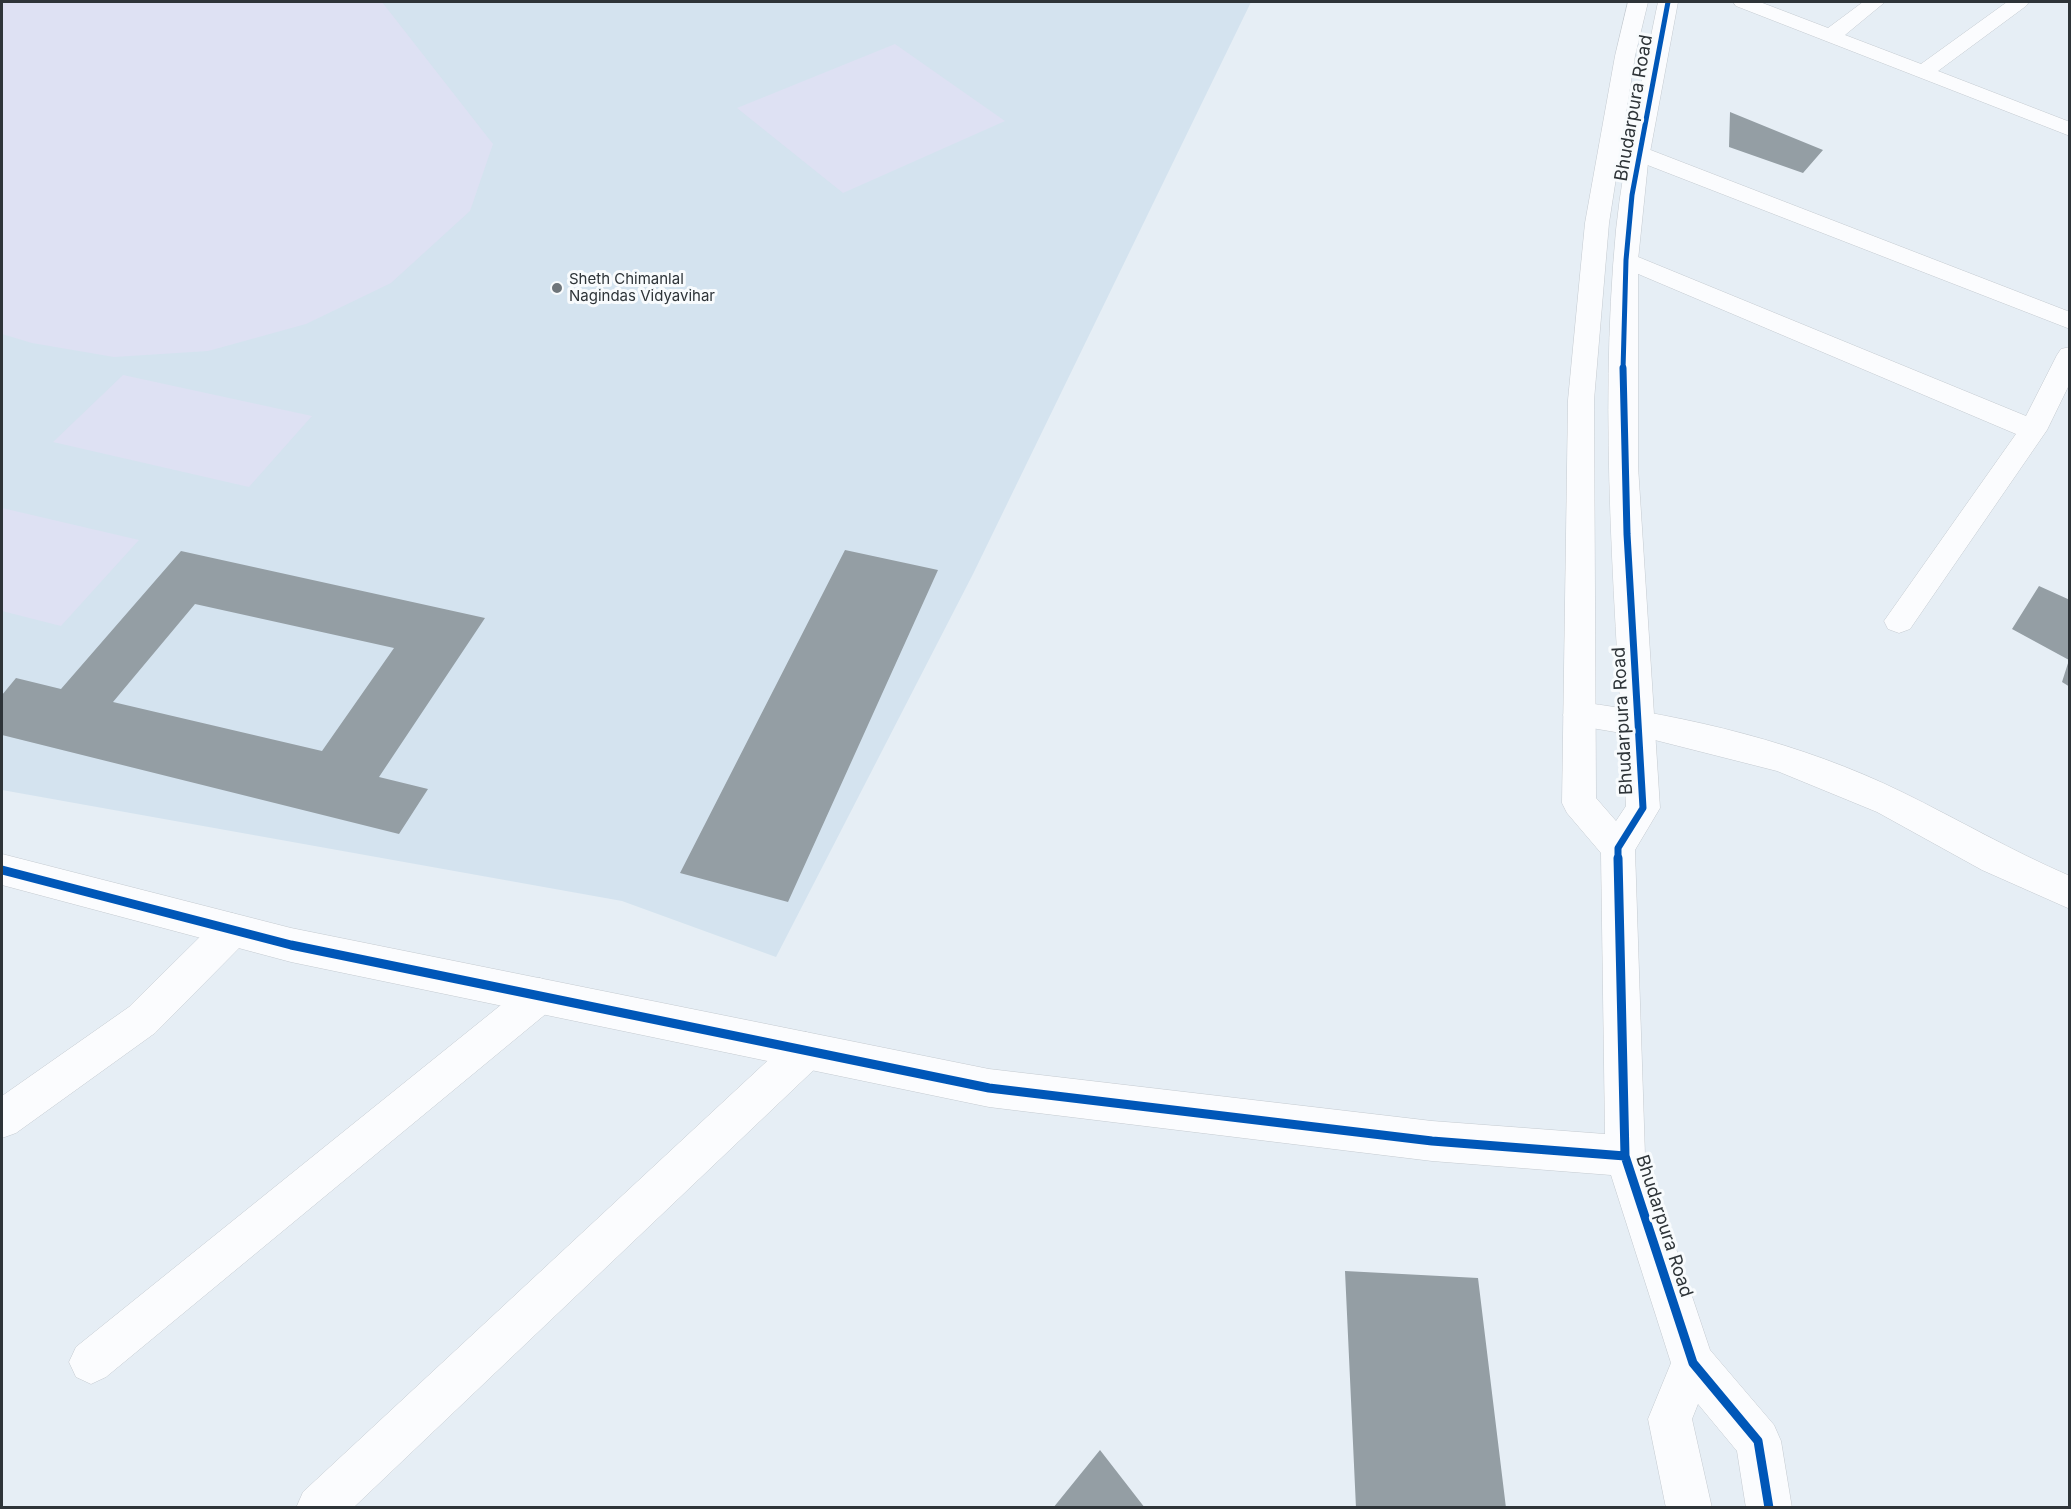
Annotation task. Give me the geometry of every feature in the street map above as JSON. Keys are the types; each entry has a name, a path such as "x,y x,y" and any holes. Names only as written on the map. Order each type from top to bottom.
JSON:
{"street":[{"name":"Bhudarpura Road","path":"1618,848 1578,803 1581,400 1597,223 1638,2"},
{"name":"Bhudarpura Road","path":"1668,2 1640,154 1626,260 1624,463 1643,808 1618,848 1625,1156 1693,1363 1758,1441 1769,1508"},
{"path":"1743,2 2070,130"},
{"path":"1829,37 1875,2"},
{"path":"1922,73 2019,2"},
{"path":"1610,146 1640,154 2070,321"},
{"path":"1626,260 2033,430"},
{"path":"1899,621 2033,430 2070,354"},
{"path":"1581,453 1624,463"},
{"path":"1579,715 1639,723 1782,758 1889,802 1994,859 2070,893"},
{"path":"2,870 291,945 989,1088 1432,1141 1625,1156"},
{"path":"2,1119 142,1020 232,930"},
{"path":"91,1362 540,996"},
{"path":"319,1508 806,1051"},
{"path":"1689,1508 1670,1419 1693,1363"}],"shaded area":[{"name":"Sheth Chimanlal Nagindas Vidyavihar","path":"2,2 1251,2 973,574 776,957 622,901 2,790"},
{"path":"2,2 382,2 493,144 470,211 391,283 306,324 208,351 114,357 32,343 2,334"},
{"path":"895,44 1005,121 843,193 737,108"},
{"path":"123,375 312,416 249,487 53,442"},
{"path":"2,508 139,540 61,626 2,611"}],"building":[{"path":"1730,112 1823,150 1803,173 1729,147"},
{"path":"845,550 938,570 788,902 680,873"},
{"path":"181,551 485,618 379,777 428,789 399,834 2,735 2,695 16,678 61,689","holes":["195,604 394,648 322,751 113,702"]},
{"path":"2039,586 2070,600 2070,687 2062,682 2069,660 2012,629"},
{"path":"1345,1271 1478,1278 1506,1508 1356,1508"},
{"path":"1100,1450 1145,1508 1053,1508"}],"cycle path":[{"path":"1668,2 1632,195 1623,329 1624,466 1643,808 1618,848 1625,1156 1693,1363 1758,1441 1769,1508"},
{"path":"2,870 291,945 989,1088 1432,1141 1625,1156"}],"place":[{"name":"Sheth Chimanlal Nagindas Vidyavihar","path":"557,288"}]}
